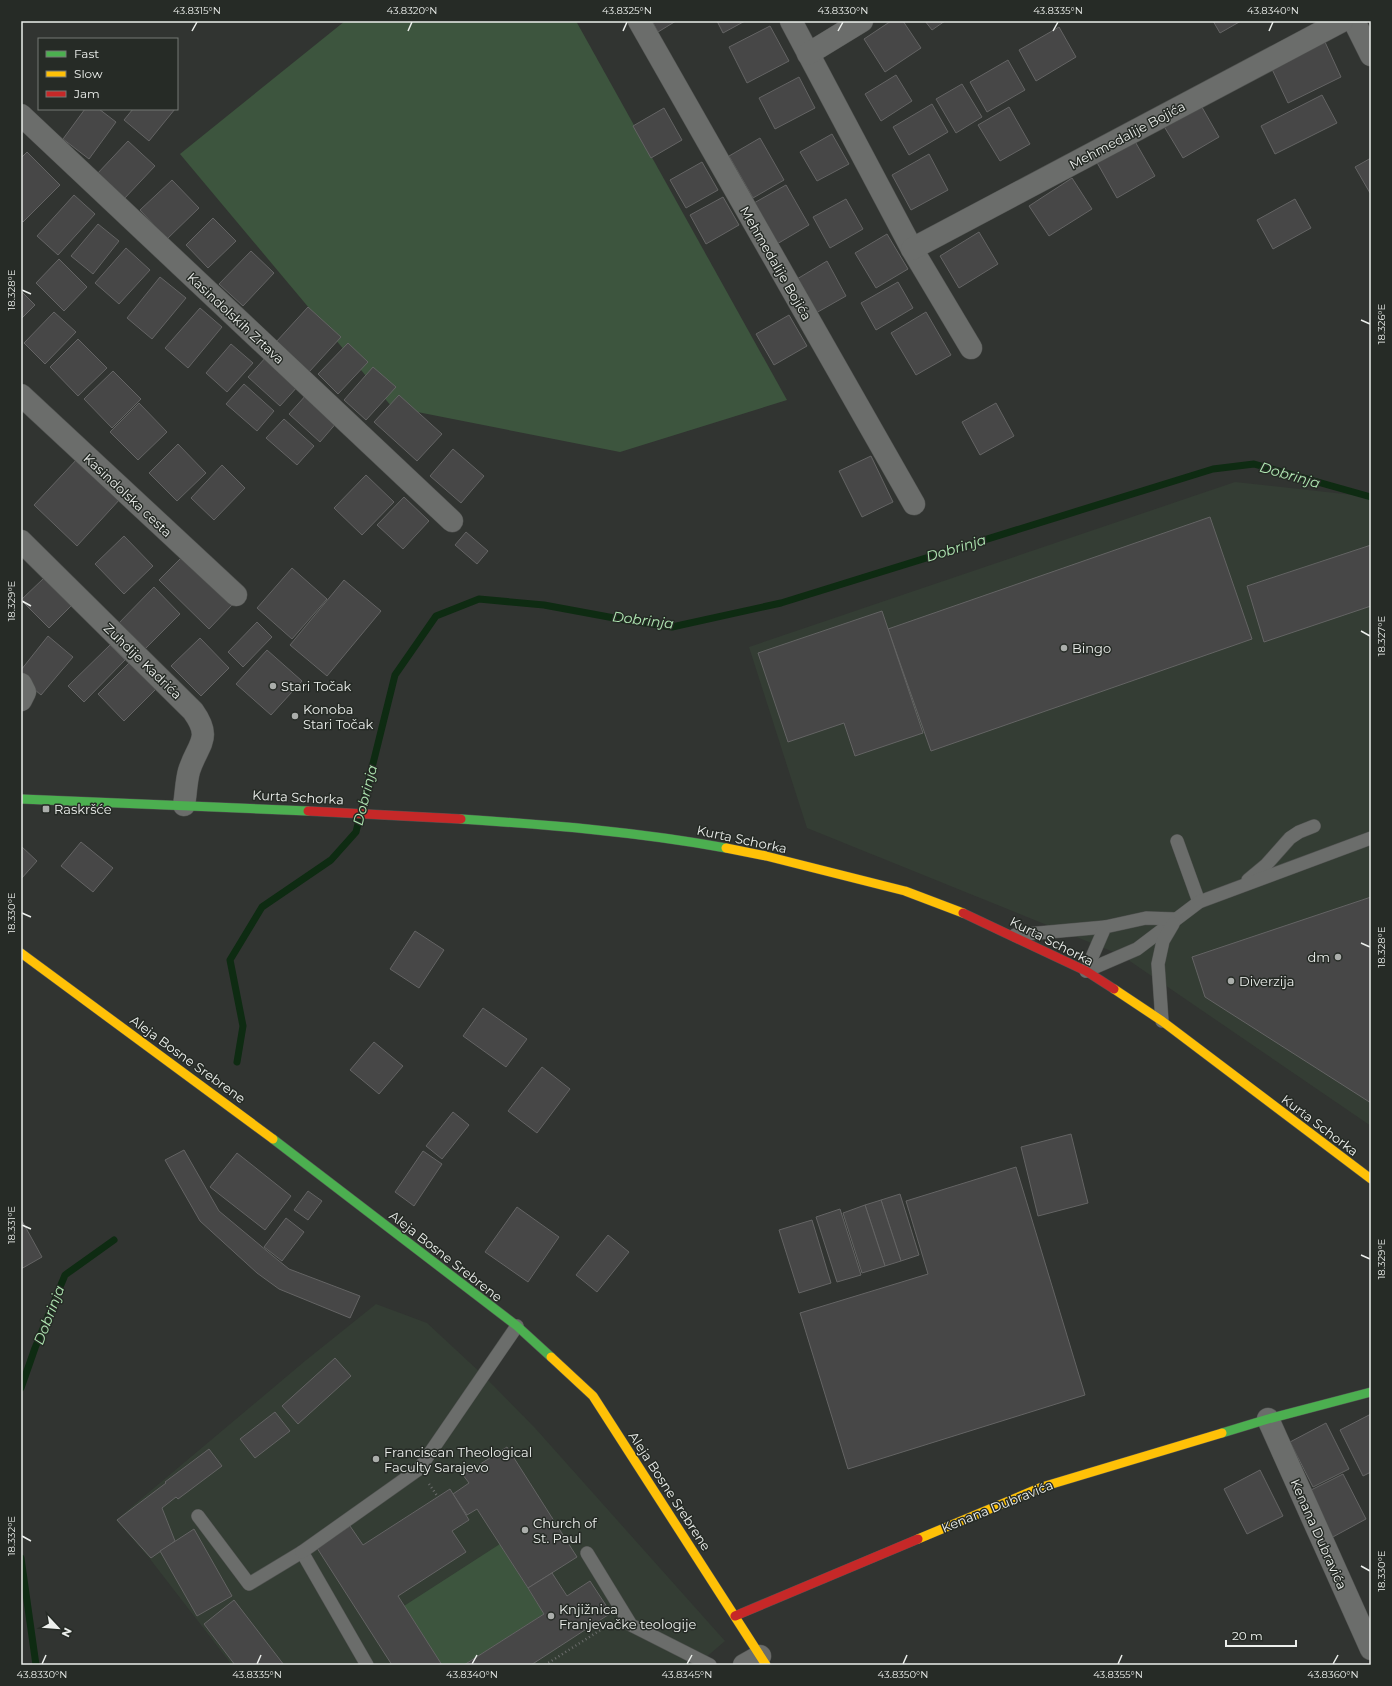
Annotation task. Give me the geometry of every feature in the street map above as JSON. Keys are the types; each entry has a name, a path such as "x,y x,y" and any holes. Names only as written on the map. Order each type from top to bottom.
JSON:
{"street":[{"name":"Mehmedalije Bojića","path":"639,21 914,504"},
{"path":"791,21 912,250 971,348"},
{"path":"808,54 862,21"},
{"name":"Mehmedalije Bojića","path":"912,250 1342,21"},
{"path":"1354,21 1371,55"},
{"name":"Kasindolskih Zrtava","path":"21,115 452,521"},
{"name":"Kasindolska cesta","path":"21,394 236,595"},
{"name":"Zuhdije Kadrića","path":"21,541 193,711 202,722 204,736 189,772 184,806"},
{"path":"21,684 25,692 21,700"},
{"name":"Kurta Schorka","path":"21,799 341,812 597,829 677,839 766,856 905,891 957,910 1086,971 1162,1021 1371,1179"},
{"name":"Aleja Bosne Srebrene","path":"21,953 244,1116 517,1326 593,1396 735,1616 757,1662"},
{"name":"Kenana Dubravića","path":"735,1616 1042,1486 1268,1419 1371,1392"},
{"name":"Kenana Dubravića","path":"1268,1419 1371,1649"}],"lane":[{"path":"1240,886 1266,865 1290,838 1299,832 1314,826"},
{"path":"1086,971 1137,949 1199,902 1371,838"},
{"path":"1176,841 1199,902"},
{"path":"1012,935 1105,927 1146,918 1176,919"},
{"path":"1162,1021 1158,964 1163,941 1176,919"},
{"path":"1086,971 1105,927"},
{"path":"198,1516 249,1584 302,1552 419,1469 517,1326"},
{"path":"302,1552 367,1665"},
{"path":"587,1553 624,1616 631,1625 710,1665"}],"path":[{"path":"545,1665 624,1616"}],"shaded area":[{"path":"1235,482 1371,497 1371,1126 1121,955 807,828 749,647"},
{"name":"Franciscan Theological Faculty Sarajevo","path":"376,1304 427,1323 484,1376 535,1428 725,1641 697,1665 531,1665 610,1613 590,1581 567,1596 552,1573 528,1588 544,1614 464,1665 442,1665 398,1596 452,1531 469,1520 450,1489 363,1545 392,1665 232,1665 150,1559 116,1520 305,1361"}],"green space":[{"path":"345,21 576,21 787,400 620,452 392,407 180,154"},
{"path":"500,1544 544,1614 464,1665 442,1665 404,1606"}],"building":[{"path":"652,21 676,21 658,32"},
{"path":"717,21 745,21 723,33"},
{"path":"891,21 903,21 921,48 885,72 864,39"},
{"path":"925,21 945,21 932,30"},
{"path":"1213,21 1241,21 1220,33"},
{"path":"770,26 789,61 747,83 729,47"},
{"path":"1059,27 1076,57 1036,81 1019,50"},
{"path":"1325,42 1341,77 1288,103 1271,67"},
{"path":"1008,60 1025,90 987,112 970,82"},
{"path":"896,75 912,101 881,121 865,94"},
{"path":"799,77 815,108 775,129 759,98"},
{"path":"962,84 982,117 956,133 936,99"},
{"path":"1322,95 1337,123 1275,154 1261,126"},
{"path":"1199,102 1219,137 1183,158 1162,123"},
{"path":"932,104 948,132 909,155 893,127"},
{"path":"1009,107 1030,144 1000,161 978,125"},
{"path":"664,108 682,140 651,158 633,126"},
{"path":"84,110 100,110 116,122 89,159 63,139"},
{"path":"132,110 174,110 149,141 124,120"},
{"path":"832,134 849,164 817,181 800,152"},
{"path":"760,138 784,180 753,198 729,156"},
{"path":"1133,138 1155,176 1117,198 1095,159"},
{"path":"128,141 155,166 124,199 97,174"},
{"path":"27,152 60,185 23,222 21,220 21,158"},
{"path":"929,154 948,190 911,210 892,175"},
{"path":"1371,158 1371,193 1370,193 1355,167"},
{"path":"702,162 718,190 686,208 670,180"},
{"path":"1072,178 1092,209 1049,236 1029,206"},
{"path":"172,180 199,208 167,239 140,210"},
{"path":"786,185 809,225 777,244 754,203"},
{"path":"74,195 95,214 58,255 37,236"},
{"path":"723,197 739,225 706,244 690,215"},
{"path":"846,199 863,229 830,248 813,217"},
{"path":"1295,199 1311,228 1273,249 1257,220"},
{"path":"213,218 236,241 208,268 186,245"},
{"path":"98,224 119,241 93,274 71,256"},
{"path":"979,232 998,264 959,288 940,256"},
{"path":"887,234 908,269 876,288 855,253"},
{"path":"126,248 150,270 119,304 95,283"},
{"path":"251,251 274,273 243,306 219,284"},
{"path":"59,259 87,287 64,311 36,283"},
{"path":"827,261 846,296 816,313 797,279"},
{"path":"160,277 186,298 152,339 127,318"},
{"path":"898,282 913,308 876,330 861,303"},
{"path":"21,291 35,305 21,319"},
{"path":"308,307 341,337 309,372 276,342"},
{"path":"200,308 222,327 188,368 165,348"},
{"path":"54,312 76,332 45,364 24,343"},
{"path":"926,312 951,355 916,375 891,333"},
{"path":"789,315 807,346 774,365 756,334"},
{"path":"78,339 107,368 78,396 50,367"},
{"path":"348,343 368,362 338,394 318,374"},
{"path":"231,344 253,363 227,392 206,373"},
{"path":"267,356 299,385 280,406 248,377"},
{"path":"373,367 396,387 366,420 344,400"},
{"path":"113,371 141,399 112,428 84,399"},
{"path":"244,384 274,411 257,431 226,404"},
{"path":"307,394 338,421 320,442 289,414"},
{"path":"399,395 442,434 417,461 374,422"},
{"path":"139,403 167,432 138,460 110,432"},
{"path":"996,403 1014,436 980,455 962,422"},
{"path":"284,419 314,446 297,465 266,438"},
{"path":"178,444 206,473 177,501 149,473"},
{"path":"453,449 484,476 461,503 430,476"},
{"path":"871,456 893,502 862,517 839,471"},
{"path":"78,458 121,498 77,546 34,505"},
{"path":"222,465 245,488 214,520 191,498"},
{"path":"366,475 394,502 362,535 334,508"},
{"path":"404,497 429,521 403,549 377,525"},
{"path":"1210,517 1252,639 931,751 888,629"},
{"path":"466,532 488,551 477,564 455,545"},
{"path":"124,536 153,566 124,594 95,564"},
{"path":"1371,545 1371,606 1264,642 1247,586"},
{"path":"184,555 233,604 209,629 159,580"},
{"path":"292,568 327,599 292,639 257,608"},
{"path":"44,578 71,606 49,628 21,600"},
{"path":"344,580 381,611 327,676 290,645"},
{"path":"154,587 180,614 143,651 117,625"},
{"path":"882,611 923,733 855,756 844,723 788,742 758,653"},
{"path":"257,622 272,637 243,667 228,652"},
{"path":"48,636 73,657 41,695 21,678 21,670"},
{"path":"200,638 229,668 201,696 171,666"},
{"path":"110,645 125,660 84,702 68,686"},
{"path":"267,650 302,681 271,715 236,684"},
{"path":"130,662 156,689 124,721 98,694"},
{"path":"81,842 113,868 93,892 61,866"},
{"path":"21,846 37,861 21,879"},
{"path":"1371,897 1371,1103 1205,997 1192,957"},
{"path":"415,931 444,950 419,988 390,969"},
{"path":"483,1008 527,1039 506,1067 463,1036"},
{"path":"374,1042 403,1066 379,1094 350,1070"},
{"path":"542,1067 570,1089 537,1133 508,1111"},
{"path":"453,1112 469,1125 442,1159 426,1146"},
{"path":"1071,1134 1088,1203 1038,1216 1021,1147"},
{"path":"184,1150 219,1211 273,1256 289,1269 360,1296 350,1318 279,1289 257,1273 200,1221 165,1160"},
{"path":"423,1151 442,1164 414,1206 395,1192"},
{"path":"237,1153 291,1196 265,1230 210,1187"},
{"path":"1016,1167 1085,1395 848,1469 800,1313 928,1274 906,1201"},
{"path":"308,1191 322,1201 308,1220 294,1210"},
{"path":"900,1194 919,1255 901,1261 881,1200"},
{"path":"881,1200 901,1261 885,1266 865,1205"},
{"path":"865,1205 885,1266 862,1273 843,1213"},
{"path":"517,1207 559,1237 528,1282 485,1252"},
{"path":"840,1209 861,1275 837,1282 816,1217"},
{"path":"286,1218 304,1232 282,1261 264,1247"},
{"path":"21,1219 42,1257 21,1269"},
{"path":"812,1220 831,1283 799,1293 779,1230"},
{"path":"608,1235 629,1252 597,1292 576,1275"},
{"path":"335,1358 351,1376 298,1424 282,1406"},
{"path":"275,1412 290,1431 255,1458 240,1439"},
{"path":"1371,1414 1371,1472 1363,1476 1340,1430"},
{"path":"1326,1423 1349,1469 1313,1487 1290,1442"},
{"name":"Church of St. Paul","path":"507,1447 577,1557 528,1588 477,1509 467,1515 453,1494 469,1483 463,1475"},
{"path":"209,1449 222,1466 178,1499 176,1497 162,1508 175,1541 151,1558 117,1520"},
{"path":"1260,1470 1283,1516 1247,1534 1224,1489"},
{"path":"1343,1474 1366,1519 1331,1538 1307,1492"},
{"path":"450,1489 469,1520 452,1531 466,1552 398,1596 442,1665 392,1665 317,1548 350,1526 363,1545"},
{"path":"194,1529 232,1596 197,1616 160,1551"},
{"path":"552,1573 567,1596 590,1581 611,1613 531,1665 464,1665 544,1614 528,1588"},
{"path":"234,1600 284,1665 235,1665 204,1624"}],"waterway":[{"name":"Dobrinja","path":"237,1062 243,1026 230,960 262,907 331,860 356,832 395,675 436,616 479,599 544,605 672,627 781,603 1213,469 1254,464 1371,497"},
{"name":"Dobrinja","path":"21,1388 35,1348 65,1275 114,1240"},
{"name":"Dobrinja","path":"21,1558 36,1665"}],"traffic: fast":[{"path":"21,799 308,811"},
{"path":"461,819 627,833 726,848"},
{"path":"273,1139 517,1326 551,1357"},
{"path":"1222,1433 1268,1419 1371,1392"}],"traffic: slow":[{"path":"726,848 766,856 905,891 963,913"},
{"path":"21,953 273,1139"},
{"path":"1114,989 1162,1021 1371,1179"},
{"path":"551,1357 593,1396 766,1665"},
{"path":"918,1539 1042,1487 1222,1433"}],"traffic: jam":[{"path":"308,811 461,819"},
{"path":"963,913 1086,971 1114,989"},
{"path":"735,1616 918,1539"}],"place":[{"name":"Bingo","path":"1064,648"},
{"name":"Stari Točak","path":"273,686"},
{"name":"Konoba Stari Točak","path":"295,716"},
{"name":"Raskršće","path":"46,809"},
{"name":"dm","path":"1338,957"},
{"name":"Diverzija","path":"1231,981"},
{"name":"Franciscan Theological Faculty Sarajevo","path":"376,1459"},
{"name":"Church of St. Paul","path":"525,1530"},
{"name":"Knjižnica Franjevačke teologije","path":"551,1616"}]}
